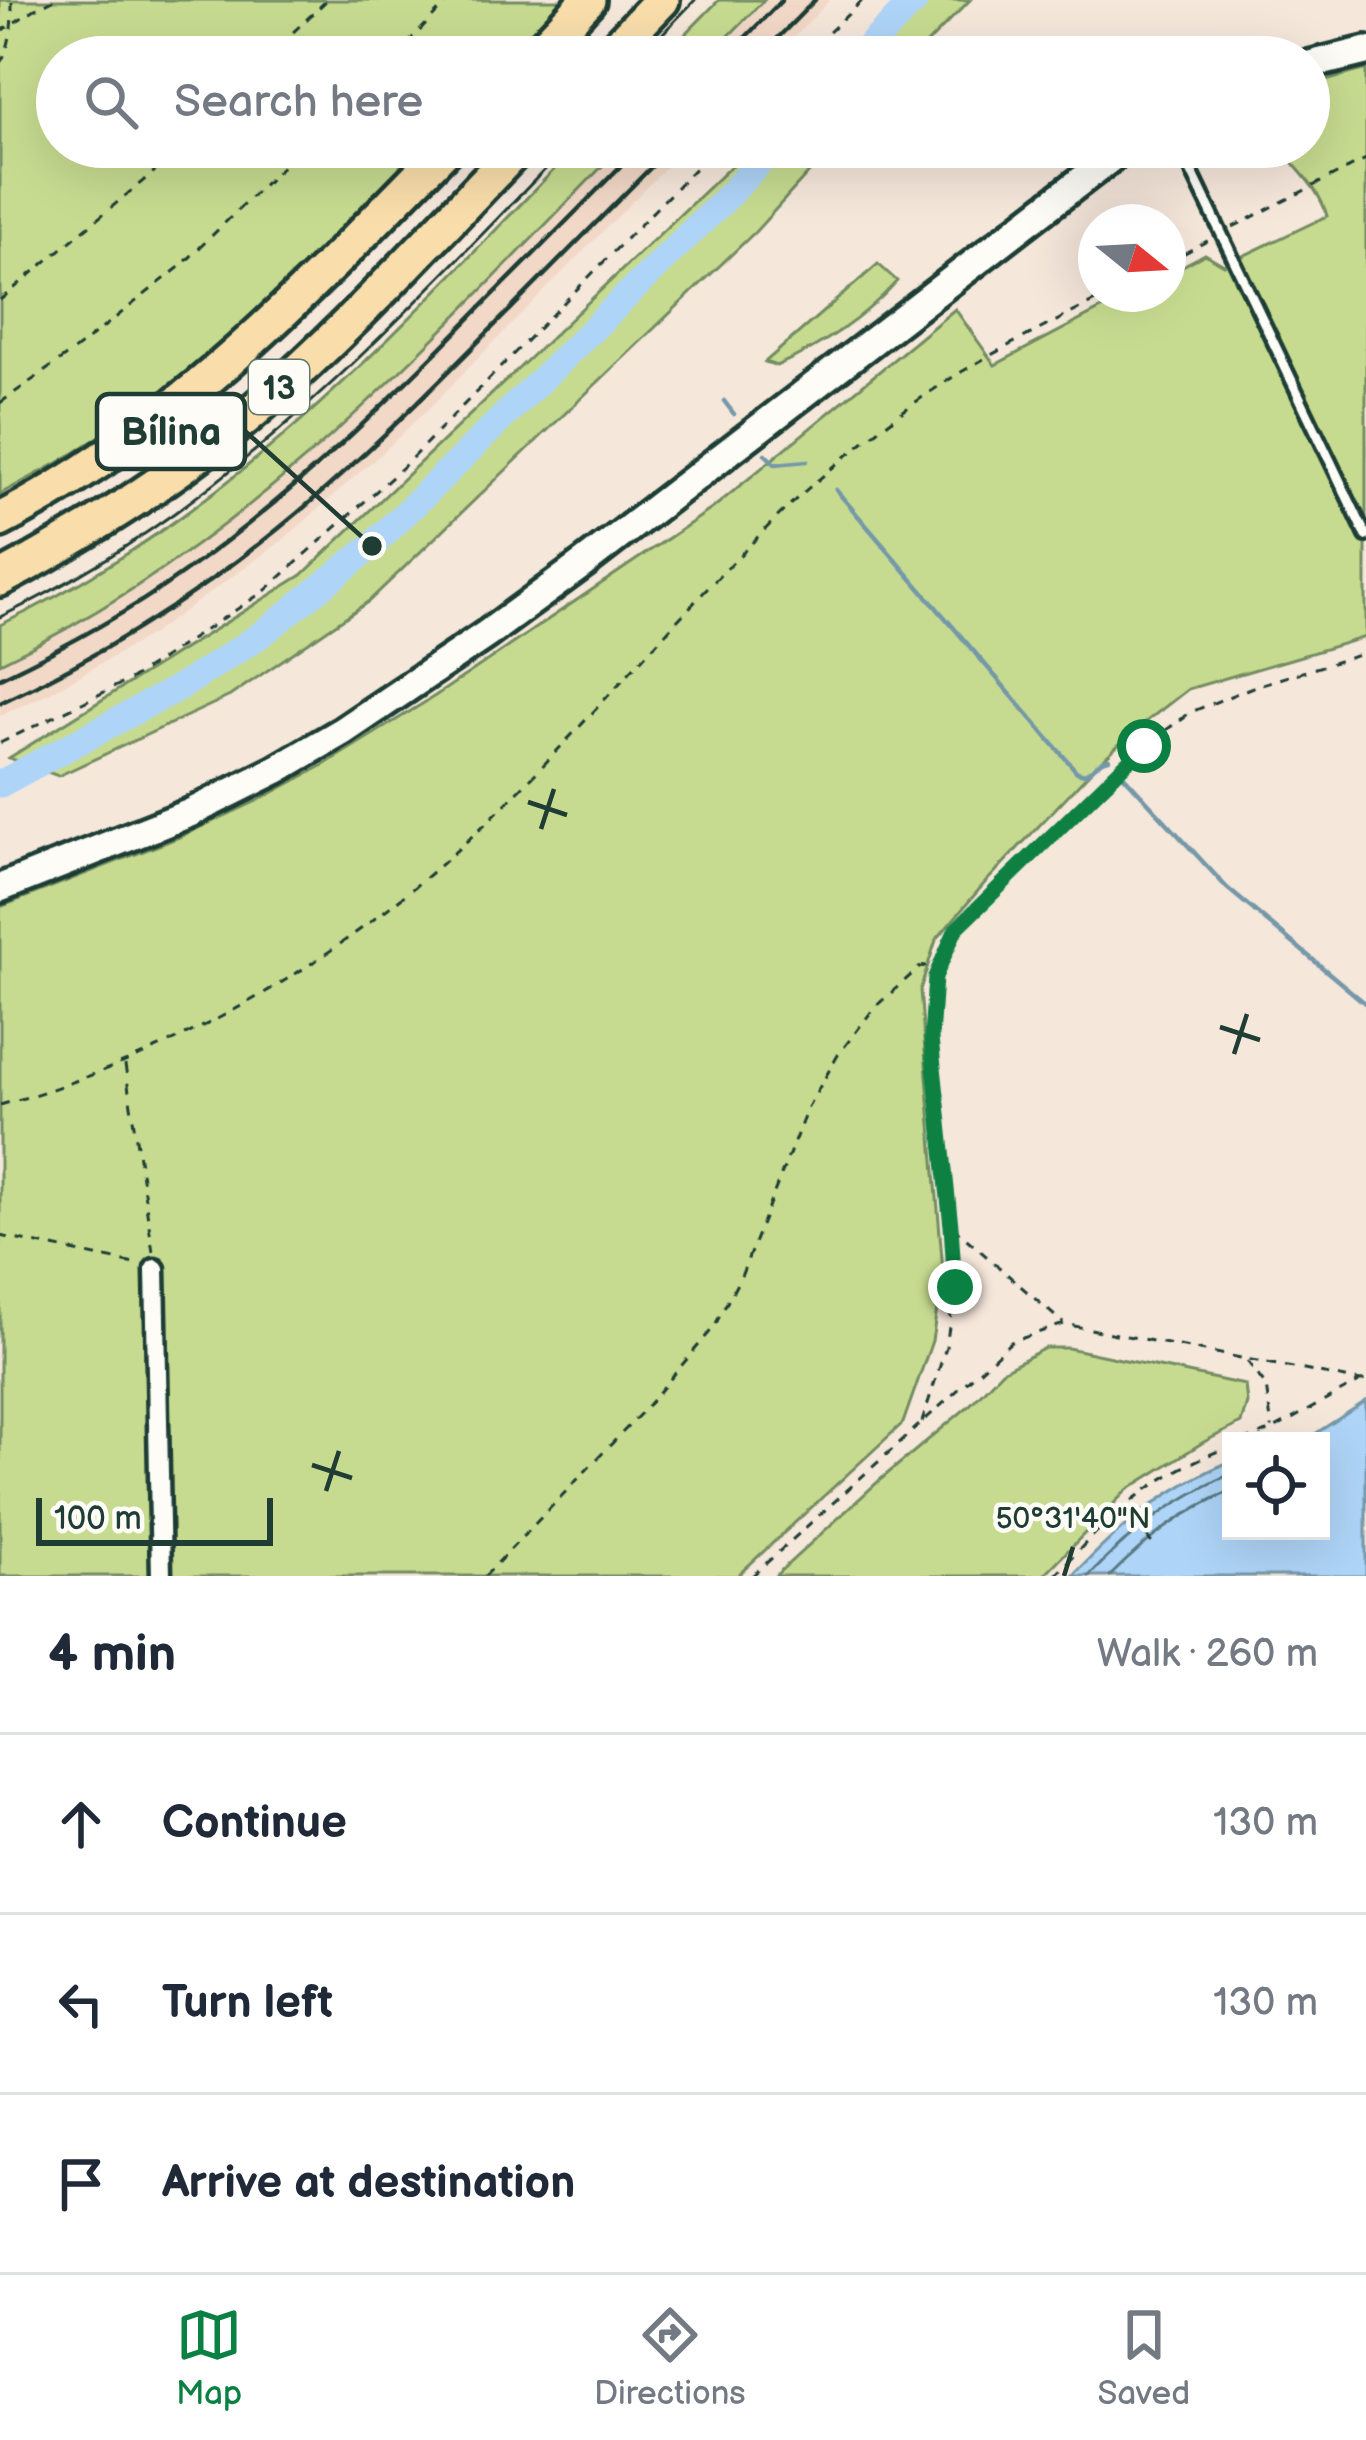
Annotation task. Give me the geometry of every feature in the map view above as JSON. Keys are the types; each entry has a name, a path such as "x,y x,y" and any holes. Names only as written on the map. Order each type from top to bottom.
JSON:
{"highway":[{"path":"554,36 588,0"},
{"path":"627,36 662,0"},
{"name":"13","path":"0,520 128,443 212,378 272,325 426,168"},
{"name":"13","path":"0,578 72,541 153,489 238,423 333,336 498,168"}],"street":[{"path":"1330,59 1366,51"},
{"path":"0,889 190,813 343,731 584,563 1098,168"},
{"path":"155,1269 161,1576"}],"lane":[{"path":"1190,168 1366,536"}],"path":[{"path":"0,63 12,26 12,0"},
{"path":"0,32 53,0"},
{"path":"289,36 327,0"},
{"path":"415,36 448,0"},
{"path":"825,36 863,0"},
{"path":"1186,252 1366,159"},
{"path":"0,300 159,168"},
{"path":"0,403 182,265 281,168"},
{"path":"0,743 131,679 266,590 403,467 695,168"},
{"path":"0,1105 125,1064 259,998 356,936 483,827 807,489 934,389 1078,310"},
{"path":"922,1422 946,1347 955,1287 931,1039 935,977 956,929 1144,746 1191,712 1255,686 1366,653"},
{"path":"485,1576 644,1410 714,1327 742,1274 807,1109 838,1055 874,1007 919,968 942,959"},
{"path":"0,1236 155,1269 125,1064"},
{"path":"951,1226 1064,1324"},
{"path":"752,1576 1010,1342 1064,1324 1363,1381"},
{"path":"1246,1359 1266,1387 1273,1430"},
{"path":"1268,1432 1363,1381"},
{"path":"1055,1576 1094,1533 1146,1488 1222,1449"},
{"path":"1125,1505 1154,1545"}],"shaded area":[{"path":"764,0 830,0 795,36 729,36"},
{"path":"600,168 665,168 434,403 283,540 151,635 0,716 0,663 125,596 301,464"}],"green space":[{"path":"0,0 571,0 537,36 36,36 36,168 410,168 319,259 168,392 63,460 0,494"},
{"path":"719,0 764,0 729,36 684,36"},
{"path":"902,0 970,0 935,36 865,36"},
{"path":"1366,69 1366,637 1188,689 1089,773 936,940 920,990 943,1271 932,1341 903,1423 737,1576 0,1576 0,907 257,801 435,696 713,508 955,309 995,365 1096,312 1186,312 1186,264 1205,254 1224,265 1327,216 1297,168 1330,168 1330,80"},
{"path":"556,168 601,168 407,365 257,499 177,559 91,614 0,663 0,625 85,580 165,529 239,473 310,413"},
{"path":"729,168 813,168 756,231 369,601 230,696 58,776 9,758 302,575"},
{"path":"878,264 897,281 871,307 810,349 776,366 765,362"},
{"path":"1045,1348 1068,1348 1245,1385 1247,1403 1241,1423 1127,1490 1043,1576 775,1576 970,1405 1002,1371"}],"water":[{"path":"1366,1401 1366,1576 1073,1576 1146,1510 1222,1465 1222,1540 1330,1540 1330,1432 1318,1432"}],"waterway":[{"path":"879,36 916,0"},
{"path":"0,784 187,683 262,634 372,546 754,168"},
{"path":"724,401 734,414"},
{"path":"765,454 775,464 807,461"},
{"path":"836,490 1077,772 1085,774 1109,759"},
{"path":"1123,775 1227,888 1366,1004"}],"tram line":[{"path":"660,36 695,0"},
{"path":"0,617 83,573 234,468 371,346 547,168"}],"railway":[{"path":"747,36 782,0"},
{"path":"780,36 815,0"},
{"path":"0,678 139,602 264,512 377,411 618,168"},
{"path":"0,703 144,625 213,579 306,506 413,407 650,168"}],"place":[{"name":"Bílina","path":"372,546"}],"route":[{"path":"955,1287 931,1039 935,977 956,929 1144,746"}]}
